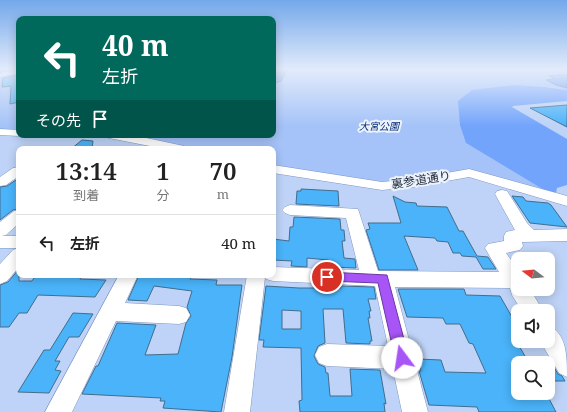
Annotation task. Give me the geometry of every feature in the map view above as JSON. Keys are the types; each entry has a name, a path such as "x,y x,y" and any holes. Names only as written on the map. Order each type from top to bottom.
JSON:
{"street":[{"path":"0,132 16,132"},
{"path":"117,138 134,144 152,146"},
{"name":"裏参道通り","path":"276,169 382,186 413,183 469,173 567,201"},
{"path":"502,194 520,227 529,235"},
{"path":"290,210 353,213 402,358 415,412"},
{"path":"0,231 16,218"},
{"path":"511,275 494,248 514,246 512,236 567,234"},
{"path":"0,242 16,242"},
{"path":"0,276 16,258"},
{"path":"276,274 511,285"},
{"path":"58,412 127,278"},
{"path":"237,412 256,278"},
{"path":"110,312 179,315"},
{"path":"555,346 567,365"},
{"path":"327,355 402,358"}],"green space":[{"path":"0,88 16,88 16,129 0,129"},
{"name":"大宮公園","path":"276,88 498,88 466,143 544,190 472,170 381,183 276,167 276,146 181,146 149,138 276,138"}],"shaded area":[{"path":"487,88 554,88 567,90 567,101 512,107 567,139 567,185 557,188 556,193 544,190 466,143 460,125 458,101 472,90"}],"building":[{"path":"11,88 16,88 16,103 10,104"},
{"path":"567,105 567,127 530,108"},
{"path":"82,140 93,141 92,146 75,146"},
{"path":"16,180 16,210 13,210 0,220 0,187 7,186"},
{"path":"301,189 338,191 339,206 296,204 297,191 301,191"},
{"path":"393,196 405,202 416,203 417,206 447,207 459,231 463,231 477,256 488,257 496,269 483,269 476,257 462,256 460,253 453,253 448,242 437,241 435,238 404,236 418,270 379,270 366,230 370,229 368,223 401,223"},
{"path":"512,196 523,197 526,201 548,203 567,227 530,223"},
{"path":"294,217 340,219 341,230 344,230 345,241 342,241 344,258 355,259 356,268 329,267 328,260 307,258 307,267 291,266 292,261 276,260 276,239 289,241 290,227 293,227"},
{"path":"16,273 16,278 19,278 19,281 32,281 34,278 80,278 106,280 95,297 38,295 27,313 19,313 9,327 0,327 0,285 8,282"},
{"path":"138,278 190,278 217,280 216,285 242,285 232,357 221,412 163,408 165,401 160,401 161,398 82,394 96,366 98,366 117,323 156,325 145,355 178,354 186,323 191,316 187,307 192,291 154,286 147,301 128,300"},
{"path":"266,286 299,288 341,288 340,286 374,287 376,299 368,299 371,311 369,311 370,318 368,318 372,341 370,341 370,344 346,343 343,309 323,309 325,343 318,346 314,356 318,364 325,367 326,373 328,373 330,396 352,396 350,369 380,370 386,404 384,403 385,412 300,412 299,401 302,400 301,348 263,347 264,340 259,340","holes":["282,310 301,311 301,329 282,329"]},
{"path":"398,289 464,289 466,295 500,296 511,315 511,348 520,348 525,356 511,356 511,400 550,400 556,412 479,412 477,407 429,405 419,371 421,371 418,359 441,360 445,372 486,373 473,344 469,343 460,324 446,324 443,318 407,317"},
{"path":"73,313 93,314 79,337 69,337 55,361 60,361 55,370 61,371 49,393 18,392 44,350 50,350"},
{"path":"555,369 558,374 562,376 565,381 555,381"}],"route":[{"path":"327,277 383,279 402,358"}]}
